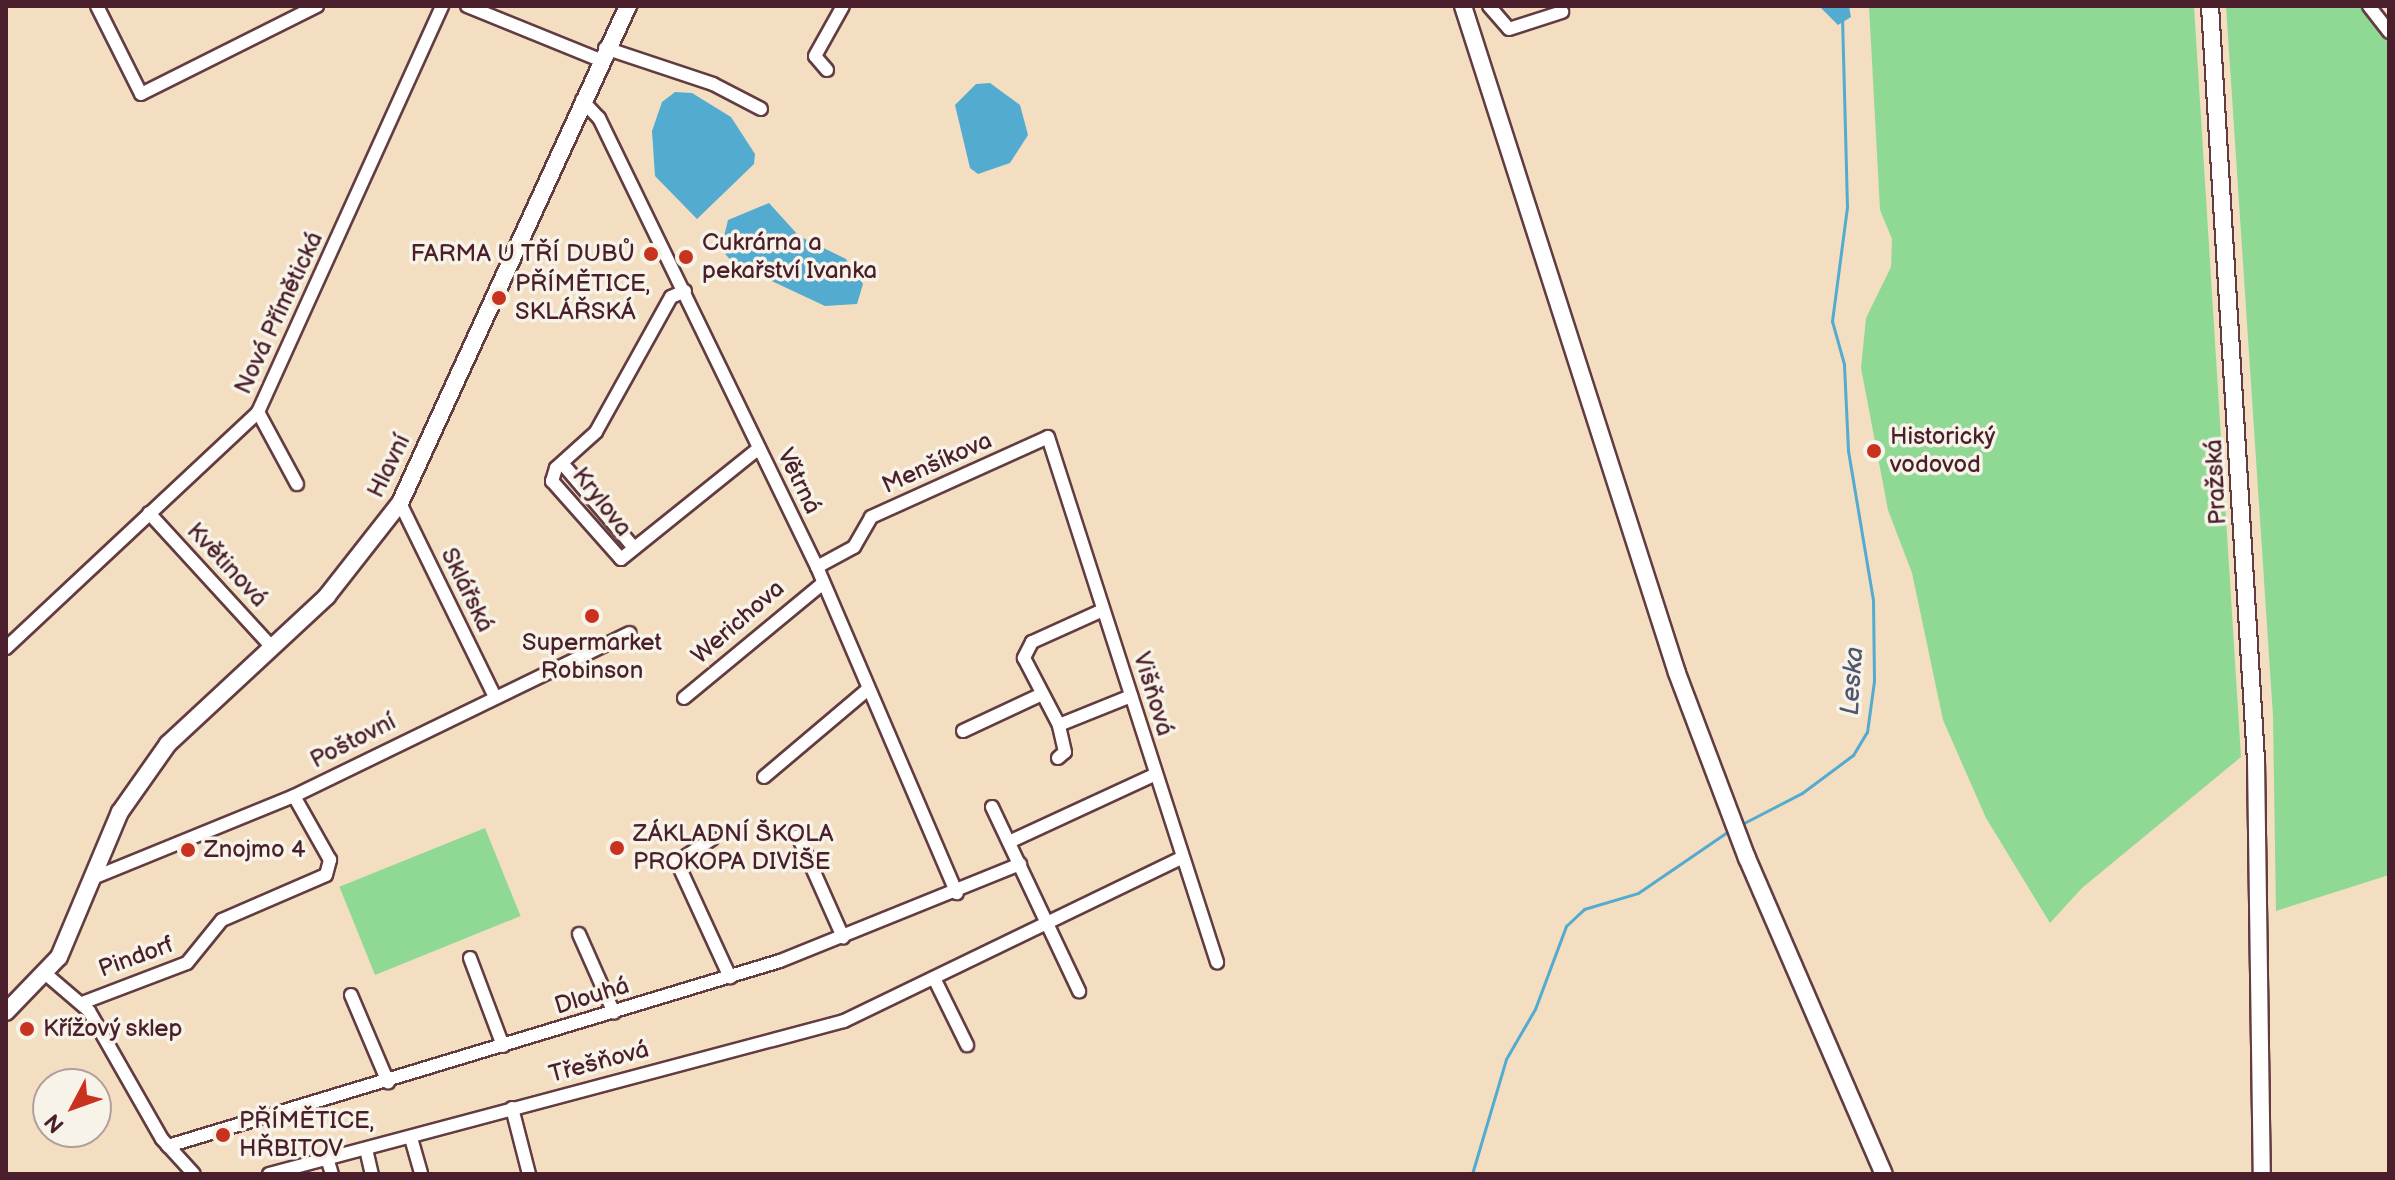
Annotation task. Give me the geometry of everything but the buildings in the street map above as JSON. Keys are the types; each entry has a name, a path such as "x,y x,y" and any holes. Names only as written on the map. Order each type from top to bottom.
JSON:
{"main road":[{"name":"Hlavní","path":"47,975 120,812 168,744 365,555 400,503 602,54 628,6"},
{"path":"1463,6 1627,529 1729,812 1884,1174"},
{"name":"Pražská","path":"2210,6 2256,744 2262,1174"},
{"path":"6,1012 47,975"}],"street":[{"path":"97,6 141,94 317,6"},
{"name":"Nová Přímětická","path":"6,648 258,412 442,6"},
{"path":"467,6 602,54 713,84 761,109"},
{"path":"827,70 815,56 843,6"},
{"path":"1489,6 1509,29 1562,12"},
{"path":"2369,6 2389,32"},
{"name":"Větrná","path":"582,100 599,118 817,567 867,690 957,893"},
{"name":"Krylova","path":"685,291 671,297 596,432 562,463 552,481 621,559 759,448"},
{"path":"258,412 297,484"},
{"name":"Menšíkova","path":"817,567 854,547 871,517 1048,437"},
{"name":"Višňová","path":"1048,437 1154,775 1217,962"},
{"path":"562,463 634,548"},
{"name":"Sklářská","path":"400,503 495,697"},
{"name":"Květinová","path":"149,513 272,647"},
{"name":"Werichova","path":"684,698 823,583"},
{"path":"1058,758 1065,752 1059,725 1040,695 1024,658 1028,646 1103,610"},
{"name":"Poštovní","path":"93,878 294,796 630,633"},
{"path":"764,777 867,690"},
{"path":"963,731 1040,695"},
{"path":"1059,725 1131,696"},
{"path":"1009,842 1154,775"},
{"name":"Pindorf","path":"82,1003 187,963 222,920 326,875 330,860 294,796"},
{"path":"992,807 1079,991"},
{"path":"798,836 843,937"},
{"path":"712,839 677,862 730,977"},
{"name":"Třešňová","path":"269,1174 844,1021 1181,858"},
{"name":"Dlouhá","path":"168,1146 730,977 957,893 1020,864"},
{"path":"579,934 614,1013"},
{"path":"470,958 503,1046"},
{"path":"47,975 82,1003 168,1146 194,1174"},
{"path":"934,978 967,1045"},
{"path":"351,995 388,1082"},
{"path":"512,1108 529,1174"},
{"path":"411,1138 421,1174"},
{"path":"366,1149 372,1174"},
{"path":"327,1158 332,1174"}],"green space":[{"path":"1869,6 2194,6 2241,757 2082,888 2050,923 1986,818 1943,720 1912,573 1888,510 1861,368 1866,318 1891,267 1892,239 1880,210"},
{"path":"2226,6 2361,6 2389,43 2389,875 2276,911 2273,716"},
{"path":"485,828 521,916 375,975 339,887"}],"water":[{"path":"1819,6 1849,6 1851,17 1838,25"},
{"path":"990,83 1020,105 1028,135 1010,163 978,174 970,168 955,105 976,84"},
{"path":"675,92 692,93 731,117 755,154 754,164 697,219 655,176 652,131 662,102"},
{"path":"769,203 799,236 846,259 863,284 857,304 825,306 733,263 721,249 728,220"}],"waterway":[{"name":"Leska","path":"1740,825 1802,793 1853,755 1867,732 1874,681 1873,600 1848,450 1844,364 1832,321 1847,207 1842,21"},
{"name":"Leska","path":"1472,1174 1506,1059 1535,1009 1566,926 1584,909 1638,893 1730,830"}],"place":[{"name":"FARMA U TŘÍ DUBŮ","path":"651,254"},
{"name":"Cukrárna a pekařství Ivanka","path":"686,257"},
{"name":"PŘÍMĚTICE, SKLÁŘSKÁ","path":"499,298"},
{"name":"Historický vodovod","path":"1874,451"},
{"name":"Supermarket Robinson","path":"592,616"},
{"name":"ZÁKLADNÍ ŠKOLA PROKOPA DIVIŠE","path":"617,848"},
{"name":"Znojmo 4","path":"188,850"},
{"name":"Křížový sklep","path":"27,1029"},
{"name":"PŘÍMĚTICE, HŘBITOV","path":"223,1135"}]}
